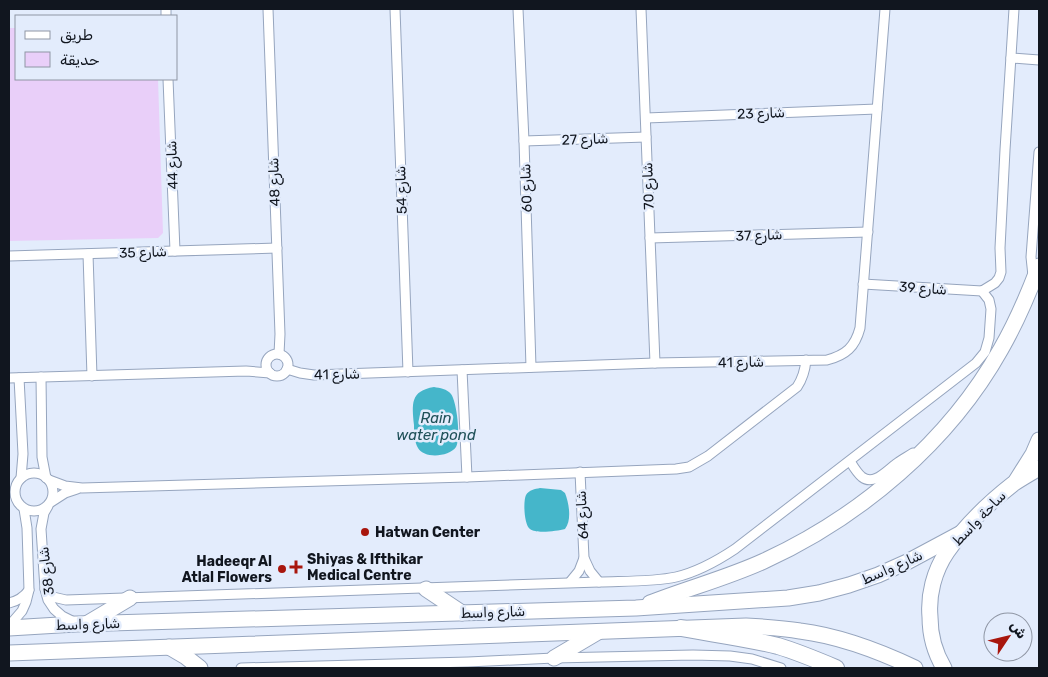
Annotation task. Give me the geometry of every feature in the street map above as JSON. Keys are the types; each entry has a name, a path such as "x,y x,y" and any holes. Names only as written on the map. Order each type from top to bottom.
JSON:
{"highway":[{"path":"681,628 778,646 836,668"}],"main road":[{"path":"636,608 745,569 789,549 838,520 878,492 926,448 954,417 982,380 1001,350 1022,310 1039,266"},
{"path":"1014,484 1033,454 1039,440"},
{"name":"ساحة واسط","path":"944,668 938,658 930,632 929,605 934,578 946,553 986,507 1014,484 1039,468"},
{"name":"شارع واسط","path":"9,627 636,608 788,598 819,593 878,575 963,532"},
{"path":"426,589 462,613"},
{"path":"81,624 130,598"},
{"name":"شارع واسط","path":"9,653 746,626 802,631 829,636 885,654 915,668"},
{"path":"554,658 599,631"},
{"path":"168,647 186,657 200,668"}],"street":[{"name":"شارع 48","path":"268,9 279,354"},
{"name":"شارع 54","path":"395,9 408,372"},
{"name":"شارع 60","path":"518,9 531,367"},
{"name":"شارع 70","path":"641,9 655,363"},
{"name":"شارع 41","path":"287,368 300,373 314,375 655,363 827,360 837,358 852,346 860,328 885,9"},
{"path":"45,590 53,597 62,600 426,589 665,579 677,577 702,568 735,549 976,363 988,345 991,310 988,300 982,292 995,283 1001,272 1000,248 1014,9"},
{"path":"1011,58 1039,60"},
{"name":"شارع 44","path":"168,80 175,251"},
{"name":"شارع 23","path":"646,118 877,108"},
{"name":"شارع 27","path":"524,141 646,137"},
{"path":"1033,281 1031,257 1039,152"},
{"name":"شارع 37","path":"650,238 868,232"},
{"name":"شارع 35","path":"9,256 277,248"},
{"path":"88,254 92,376"},
{"name":"شارع 39","path":"864,284 982,292"},
{"path":"246,371 267,361 272,355 279,354 286,360 288,365 284,374 275,376 270,373 266,368 267,361"},
{"path":"82,488 65,493 43,510 36,512 24,509 19,505 12,493 21,478 31,473 42,475 65,486 82,488 467,477 688,467 699,462 797,387 802,380 806,360"},
{"path":"462,370 467,477"},
{"path":"9,378 246,371 270,373"},
{"path":"40,377 42,457 53,495 49,504"},
{"path":"19,378 23,454 21,478"},
{"path":"850,461 861,477 876,479 906,457 926,448"},
{"name":"شارع 64","path":"580,472 584,558 590,571 599,582"},
{"name":"شارع 38","path":"49,504 44,513 41,529 45,590 48,600 54,609 62,616 81,624"},
{"name":"شارع 38","path":"9,627 22,611 29,590 27,528 24,509"},
{"name":"شارع 64","path":"570,582 579,571 584,558"},
{"path":"9,603 20,599 29,590"},
{"path":"241,668 493,665 554,658 711,655 752,659 781,668"}],"green space":[{"path":"9,28 15,28 15,80 158,80 163,233 158,238 9,241"}],"water":[{"name":"Rain water pond","path":"434,387 441,388 451,394 457,412 456,447 442,455 431,455 421,452 414,437 414,400 420,392"},
{"path":"534,489 561,490 565,493 569,506 569,521 565,529 542,532 533,531 528,527 525,513 526,495"}],"place":[{"name":"Hatwan Center","path":"365,532"},
{"name":"Shiyas & Ifthikar Medical Centre","path":"296,567"},
{"name":"Hadeeqr Al Atlal Flowers","path":"282,569"}]}
